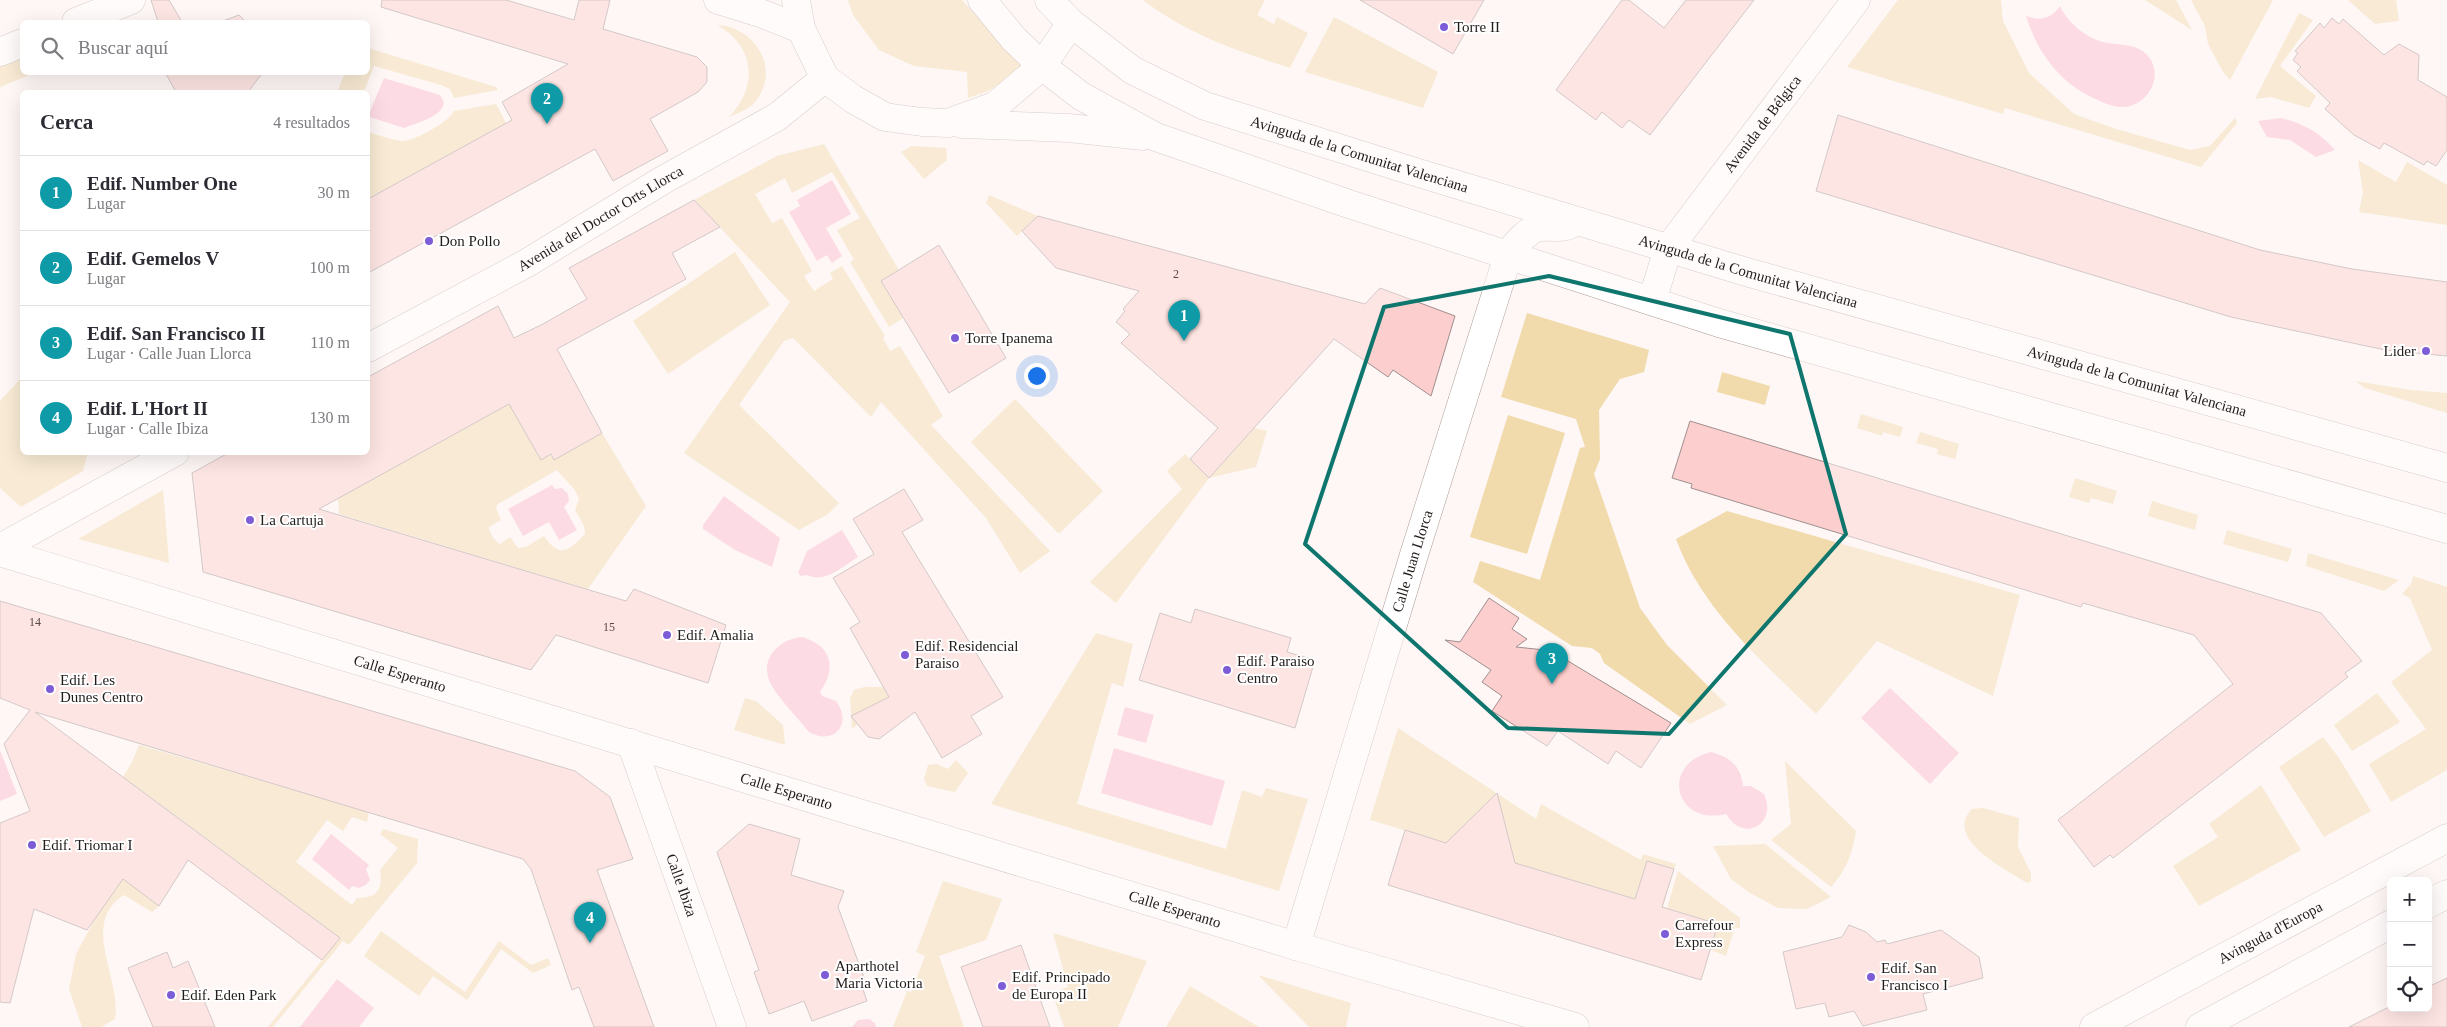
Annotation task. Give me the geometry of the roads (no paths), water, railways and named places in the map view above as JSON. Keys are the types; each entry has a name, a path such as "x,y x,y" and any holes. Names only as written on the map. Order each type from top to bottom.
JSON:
{"main road":[{"path":"81,20 131,0"},
{"path":"718,0 763,14 801,29"},
{"path":"796,0 801,29 825,78 853,98 885,117 948,123 1069,128 1156,137"},
{"path":"982,0 1013,38 1042,66 1081,96 1156,137 1349,204 1719,323 2447,529"},
{"name":"Avinguda de la Comunitat Valenciana","path":"1049,0 1071,23 1132,70 1205,106 1668,249 2447,468"},
{"name":"Avenida de Bélgica","path":"1652,301 1668,249 1856,0"},
{"path":"948,123 995,106 1042,66 1071,23"},
{"path":"0,52 20,45"},
{"name":"Avenida del Doctor Orts Llorca","path":"370,347 527,263 662,180 778,118 825,78"},
{"name":"Calle Juan Llorca","path":"1296,946 1413,558 1508,256 1517,243 1537,228 1568,227 1576,221"},
{"path":"0,548 170,455"},
{"name":"Calle Esperanto","path":"0,552 1296,946 1575,1027"},
{"name":"Calle Ibiza","path":"630,744 732,1027"},
{"name":"Avinguda d'Europa","path":"2094,1027 2447,838"},
{"path":"2432,902 2447,894"},
{"path":"2200,1027 2387,926"}],"place":[{"name":"Torre II","path":"1444,27"},
{"name":"Edif. Gemelos V","path":"547,124"},
{"name":"Don Pollo","path":"429,241"},
{"name":"Torre Ipanema","path":"955,338"},
{"name":"Edif. Number One","path":"1184,341"},
{"name":"Lider","path":"2426,351"},
{"name":"La Cartuja","path":"250,520"},
{"name":"Edif. Amalia","path":"667,635"},
{"name":"Edif. Residencial Paraiso","path":"905,655"},
{"name":"Edif. Paraiso Centro","path":"1227,670"},
{"name":"Edif. San Francisco II","path":"1552,684"},
{"name":"Edif. Les Dunes Centro","path":"50,689"},
{"name":"Edif. Triomar I","path":"32,845"},
{"name":"Carrefour Express","path":"1665,934"},
{"name":"Edif. L'Hort II","path":"590,943"},
{"name":"Aparthotel Maria Victoria","path":"825,975"},
{"name":"Edif. San Francisco I","path":"1871,977"},
{"name":"Edif. Principado de Europa II","path":"1002,986"},
{"name":"Edif. Eden Park","path":"171,995"}]}
